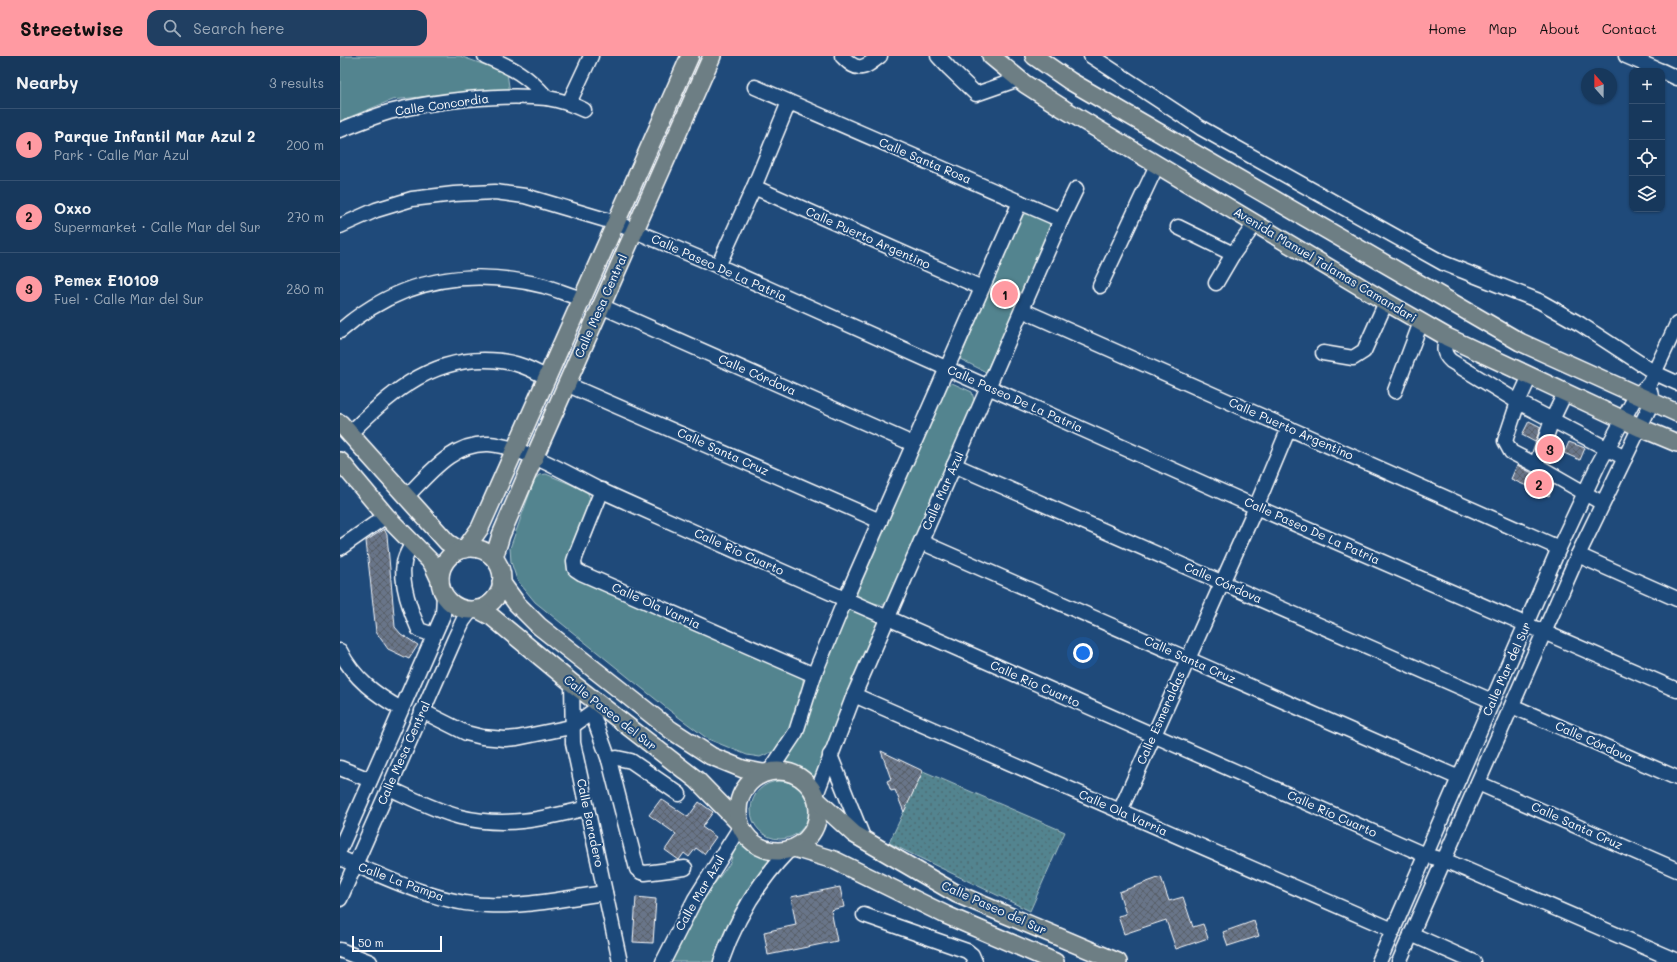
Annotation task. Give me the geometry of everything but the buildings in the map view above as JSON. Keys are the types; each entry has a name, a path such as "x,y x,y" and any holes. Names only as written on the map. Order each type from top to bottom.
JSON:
{"main road":[{"name":"Calle Mesa Central","path":"462,550 480,528 690,56"},
{"name":"Calle Mesa Central","path":"494,558 501,536 566,384 712,56"},
{"name":"Avenida Manuel Talamas Camandari","path":"991,56 1019,79 1064,109 1447,337 1565,393 1677,443"},
{"path":"1034,56 1076,84 1520,342 1636,396 1677,413"},
{"path":"345,428 447,542 462,550"},
{"path":"340,461 386,516 432,563 442,587 453,604 459,607 474,609 491,602 500,590 502,582 500,569 494,558 486,552 476,548 462,550 450,556 444,564 442,587"},
{"name":"Calle Paseo del Sur","path":"502,582 517,604 539,626 671,730 711,756 743,768 767,772"},
{"name":"Calle Paseo del Sur","path":"474,609 492,617 572,683 596,710 697,780 740,824"},
{"path":"788,771 800,776 809,784 817,798 819,812 817,823 812,834 804,842 792,849 773,850 758,846 750,839 740,824 737,808 744,789 752,780 767,772 788,771"},
{"name":"Calle Paseo del Sur","path":"817,798 854,834 957,894 1118,962"},
{"name":"Calle Paseo del Sur","path":"792,849 834,860 946,914 1055,962"}],"street":[{"path":"485,56 522,74 535,84 547,98"},
{"path":"569,103 591,56"},
{"path":"842,56 850,65 857,68 865,67 880,56"},
{"path":"938,56 976,94 1019,79"},
{"path":"1091,56 1201,128 1443,263 1539,301 1580,324 1652,379 1677,383"},
{"path":"1626,56 1655,68"},
{"path":"1665,72 1677,78"},
{"name":"Calle Santa Rosa","path":"755,88 1061,220"},
{"name":"Calle Concordia","path":"340,130 387,113 424,105 490,98 547,98 569,103 584,110"},
{"path":"718,266 754,188 789,102"},
{"path":"1100,286 1157,165"},
{"name":"Calle Puerto Argentino","path":"754,188 982,288"},
{"name":"Calle Mar Azul","path":"817,798 830,755 854,695 1061,220 1076,189"},
{"name":"Calle Paseo De La Patria","path":"340,226 376,210 412,199 454,194 495,192 525,196 616,223 718,266 1256,507 1677,690"},
{"path":"767,772 796,732 814,675 845,600 1020,202"},
{"path":"1216,282 1233,254 1255,224"},
{"path":"1178,227 1233,254"},
{"path":"340,331 361,314 392,296 429,283 454,278 489,277 512,280 545,286 582,299"},
{"path":"1323,353 1353,358 1364,351 1386,302"},
{"name":"Calle Córdova","path":"601,306 913,444"},
{"name":"Calle Puerto Argentino","path":"1022,310 1559,548"},
{"path":"1395,391 1421,322"},
{"name":"Calle Mar del Sur","path":"1379,962 1559,548 1585,492 1607,448 1636,396 1652,379 1677,324"},
{"path":"1447,337 1444,350 1451,361 1518,402 1625,458"},
{"path":"345,428 377,407 397,390 420,376 447,364 469,360 502,361 529,367 547,378"},
{"path":"1530,376 1518,402 1505,441 1507,446 1511,452 1585,492 1602,503"},
{"path":"1652,379 1652,402"},
{"name":"Calle Santa Cruz","path":"566,384 880,521"},
{"path":"1536,465 1552,420 1565,393"},
{"name":"Calle Mar del Sur","path":"1399,962 1578,555 1602,503 1641,428 1652,402"},
{"name":"Calle Esmeraldas","path":"1120,811 1256,507 1289,428"},
{"name":"Calle Río Cuarto","path":"406,497 439,464 462,449 490,444 515,449 845,600 1153,736 1425,855 1444,860 1677,961"},
{"name":"Calle Córdova","path":"954,465 1492,701"},
{"name":"Calle Ola Varria","path":"602,490 576,554 574,561 575,569 581,573 814,675"},
{"path":"340,548 386,516"},
{"name":"Calle Santa Cruz","path":"921,542 1459,778"},
{"path":"413,543 406,553 403,563 403,575 411,609 420,630 434,635"},
{"path":"1578,555 1677,599"},
{"name":"Calle Mesa Central","path":"340,849 443,615 442,587"},
{"name":"Calle Mesa Central","path":"340,898 455,638 463,621 474,609"},
{"path":"340,652 347,665 360,681 376,694 401,709"},
{"name":"Calle Baradero","path":"572,683 573,743 620,962"},
{"name":"Calle Ola Varria","path":"854,695 1392,930"},
{"name":"Calle Córdova","path":"1512,706 1677,778"},
{"path":"422,711 466,732 482,737 497,739 517,738 572,727 596,710 636,869 645,873 685,868"},
{"path":"830,755 864,840"},
{"path":"609,760 617,758 631,760 679,794"},
{"path":"340,768 370,780"},
{"name":"Calle Santa Cruz","path":"1478,783 1677,870"},
{"path":"389,788 458,817 495,822 525,822 587,808"},
{"name":"Calle Mar Azul","path":"663,962 695,899 740,824"},
{"path":"722,962 738,922 774,866 792,849"},
{"name":"Calle La Pampa","path":"340,858 419,890 445,898 485,906 507,906 605,892"},
{"path":"864,915 967,951 972,955 975,962"},
{"path":"1411,934 1474,962"},
{"path":"340,950 370,962"}],"green space":[{"path":"340,56 460,56 507,73 510,93 439,95 392,100 340,121"},
{"path":"1030,213 1048,221 1051,228 986,372 960,359 1021,215"},
{"path":"952,383 972,392 975,404 888,602 885,605 882,605 866,600 857,594 856,588 945,388"},
{"path":"546,474 587,491 592,503 569,555 573,574 578,579 803,677 803,694 796,718 774,751 760,757 747,755 708,739 669,710 535,602 517,580 511,562 510,548 534,481 539,475"},
{"path":"849,610 880,621 813,784 806,773 782,762 841,620"},
{"path":"923,771 1065,832 1030,911 889,843"},
{"path":"780,781 791,783 801,789 807,799 809,810 807,821 801,831 791,837 780,839 769,837 759,831 753,821 751,810 753,799 759,789 769,783"},
{"path":"738,839 754,852 773,859 715,962 670,962 694,911 730,863"}],"place":[{"name":"Parque Infantil Mar Azul 2","path":"1005,294"},
{"name":"Pemex E10109","path":"1550,449"},
{"name":"Oxxo","path":"1539,484"}]}
